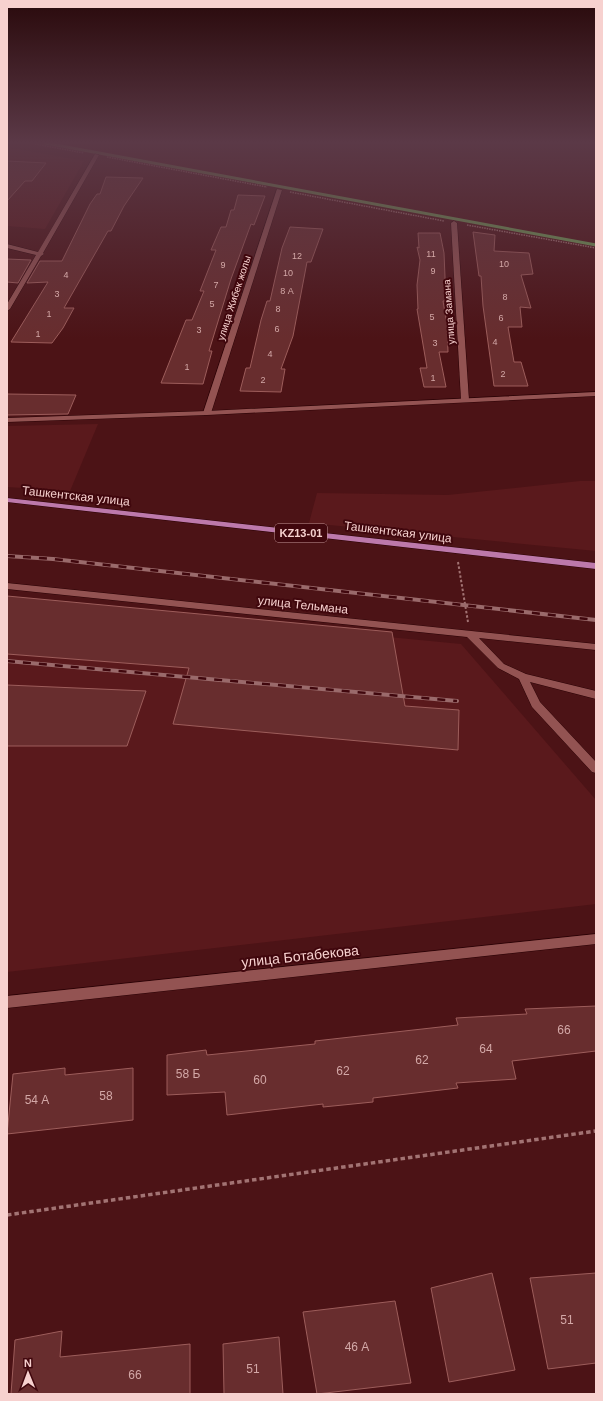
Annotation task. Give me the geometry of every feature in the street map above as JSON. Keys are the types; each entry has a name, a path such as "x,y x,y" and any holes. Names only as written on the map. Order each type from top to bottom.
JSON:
{"main road":[{"name":"Ташкентская улица","path":"7,500 596,566"}],"street":[{"path":"7,309 67,208"},
{"name":"улица Жибек жолы","path":"207,413 273,208"},
{"name":"улица Замана","path":"454,222 465,400"},
{"path":"7,246 41,254"},
{"path":"7,420 207,413 596,394"},
{"name":"улица Тельмана","path":"7,586 596,647"},
{"path":"470,634 501,666 523,677 596,695"},
{"path":"523,677 536,704 596,769"},
{"name":"улица Ботабекова","path":"7,1002 596,939"}],"path":[{"path":"380,208 596,248"},
{"path":"457,551 470,634"},
{"path":"7,1215 596,1131"}],"shaded area":[{"path":"7,208 57,208 45,229 7,226"},
{"path":"98,424 70,491 7,487 7,426"},
{"path":"580,481 596,481 596,551 309,523 317,493 448,495"},
{"path":"7,600 461,644 596,800 596,904 7,972"}],"building":[{"path":"88,208 123,208 111,231 108,231 64,308 74,308 63,328 52,343 11,342 48,282 27,283 40,261 62,261"},
{"path":"234,208 260,208 254,225 251,224 231,279 209,351 212,351 203,384 161,383 186,320 192,320 204,291 200,291 216,250 211,250 221,227 226,227 231,210 234,210"},
{"path":"290,227 323,229 311,262 307,262 293,336 281,369 285,369 281,392 240,391 246,368 250,368 261,320 267,301 270,301 282,248"},
{"path":"473,232 495,235 494,251 529,253 533,274 521,275 531,308 520,307 522,327 508,327 514,362 521,362 528,386 494,386 483,306 481,276 479,276"},
{"path":"418,233 440,233 444,253 446,301 443,301 447,324 448,352 439,352 446,387 424,387 420,368 427,368 417,309 417,285 420,260 417,247 419,248"},
{"path":"7,259 31,260 18,283 7,282"},
{"path":"7,394 76,395 68,414 7,415"},
{"path":"7,596 392,632 405,706 459,710 458,750 173,724 189,668 7,654"},
{"path":"7,685 146,691 127,746 7,746"},
{"path":"596,1006 596,1051 512,1061 516,1079 456,1083 458,1088 373,1098 373,1102 323,1107 323,1104 227,1115 225,1092 167,1095 167,1055 206,1050 207,1055 315,1044 315,1041 458,1025 456,1018 527,1014 525,1009"},
{"path":"65,1068 65,1075 133,1068 133,1120 7,1134 13,1074"},
{"path":"492,1273 515,1370 449,1382 431,1288"},
{"path":"596,1273 596,1363 548,1369 530,1278"},
{"path":"395,1301 411,1383 317,1394 303,1312"},
{"path":"62,1331 60,1357 190,1344 190,1394 11,1394 15,1340"},
{"path":"279,1337 283,1394 224,1394 223,1344"}],"waterway":[{"path":"398,208 596,245"}],"railway":[{"path":"7,556 53,559 596,620"},
{"path":"7,661 457,701"}]}
